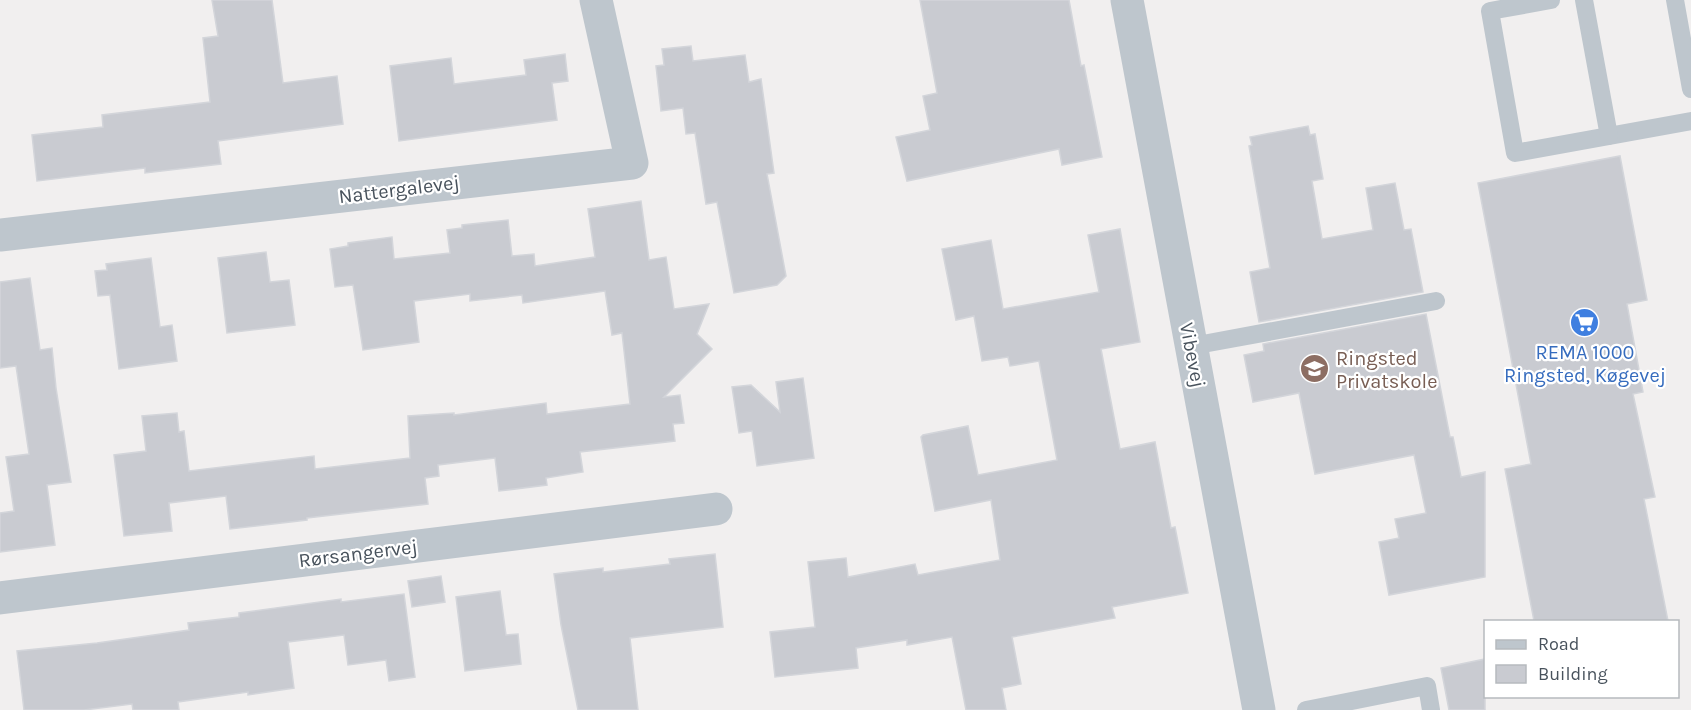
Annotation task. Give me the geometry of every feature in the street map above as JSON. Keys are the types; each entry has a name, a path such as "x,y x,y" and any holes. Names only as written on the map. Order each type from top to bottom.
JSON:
{"street":[{"name":"Nattergalevej","path":"0,235 632,163 596,0"},
{"name":"Vibevej","path":"1127,0 1259,710"},
{"name":"Rørsangervej","path":"0,598 716,509"}],"lane":[{"path":"1551,0 1490,11 1515,153 1691,121"},
{"path":"1584,0 1609,136"},
{"path":"1675,0 1691,89"},
{"path":"1192,346 1436,301"},
{"path":"1306,710 1427,686 1431,710"}],"building":[{"path":"212,0 272,0 283,83 337,76 343,124 218,141 221,164 145,173 145,168 37,181 32,135 103,127 102,115 210,102 203,38 218,36"},
{"path":"920,0 1069,0 1081,66 1084,65 1102,157 1062,165 1059,149 907,181 896,137 930,130 923,96 937,93"},
{"path":"691,46 693,61 745,55 749,82 761,79 774,173 767,174 786,276 777,285 734,293 717,202 706,204 695,133 686,134 683,108 661,111 656,66 664,65 662,49"},
{"path":"565,54 568,81 552,83 557,120 399,141 390,66 451,58 454,84 526,75 524,60"},
{"path":"1308,126 1310,135 1315,134 1323,179 1312,181 1322,239 1373,230 1366,188 1395,183 1404,230 1411,229 1423,292 1259,322 1250,272 1270,268 1249,146 1252,145 1250,137"},
{"path":"1620,156 1647,300 1627,304 1643,392 1633,394 1655,497 1644,499 1668,620 1534,620 1505,469 1531,464 1478,183"},
{"path":"641,201 649,260 666,257 674,309 709,304 697,334 712,349 664,397 680,395 684,423 673,424 675,441 580,452 583,472 546,478 547,485 499,491 495,458 438,465 439,476 425,478 428,504 307,518 307,520 230,529 226,496 169,503 172,531 124,536 114,455 146,451 142,416 177,413 179,432 184,431 189,471 314,456 315,469 410,458 408,416 454,413 454,415 546,403 547,414 630,404 622,333 612,335 605,291 523,303 522,295 470,301 470,294 414,301 419,342 363,350 353,285 335,287 330,249 348,246 348,243 392,237 394,259 450,253 447,230 462,228 462,225 508,220 512,256 534,254 535,266 595,257 588,209"},
{"path":"1120,229 1140,342 1101,349 1120,449 1155,442 1171,528 1175,527 1188,593 1112,607 1115,618 1012,637 1021,684 1002,688 1006,710 966,710 952,637 907,645 907,640 856,648 858,668 775,677 770,632 815,627 808,562 846,558 848,577 915,564 918,575 1000,560 991,500 935,511 921,437 923,435 968,426 978,475 1057,460 1039,361 1010,366 1008,357 982,361 974,316 956,320 942,249 991,240 1003,309 1099,292 1088,235"},
{"path":"266,252 270,282 289,280 295,325 227,333 218,258"},
{"path":"151,258 160,327 172,325 177,361 119,369 110,295 98,296 95,271 107,270 106,264"},
{"path":"30,278 40,350 52,348 71,482 47,485 55,545 0,552 0,513 14,511 6,457 29,454 16,366 0,368 0,282"},
{"path":"1426,314 1450,437 1453,437 1461,477 1485,472 1485,577 1389,595 1379,542 1399,538 1395,519 1426,513 1414,455 1315,474 1299,393 1253,402 1244,355 1264,351 1263,344"},
{"path":"803,378 814,458 757,466 752,431 739,433 732,387 751,385 780,412 776,382"},
{"path":"715,554 723,627 630,638 638,710 578,710 561,625 554,574 603,568 603,572 670,564 669,559"},
{"path":"441,576 445,602 412,607 408,581"},
{"path":"500,591 506,635 518,634 521,664 465,671 456,597"},
{"path":"404,594 415,677 389,681 386,660 348,665 344,635 288,642 294,688 178,702 179,710 133,710 132,704 84,710 24,710 17,651 189,630 188,623 239,617 239,613 341,599 341,602"},
{"path":"1484,659 1485,710 1449,710 1441,668"}],"place":[{"name":"REMA 1000 Ringsted, Køgevej","path":"1585,322"},
{"name":"Ringsted Privatskole","path":"1315,369"}]}
